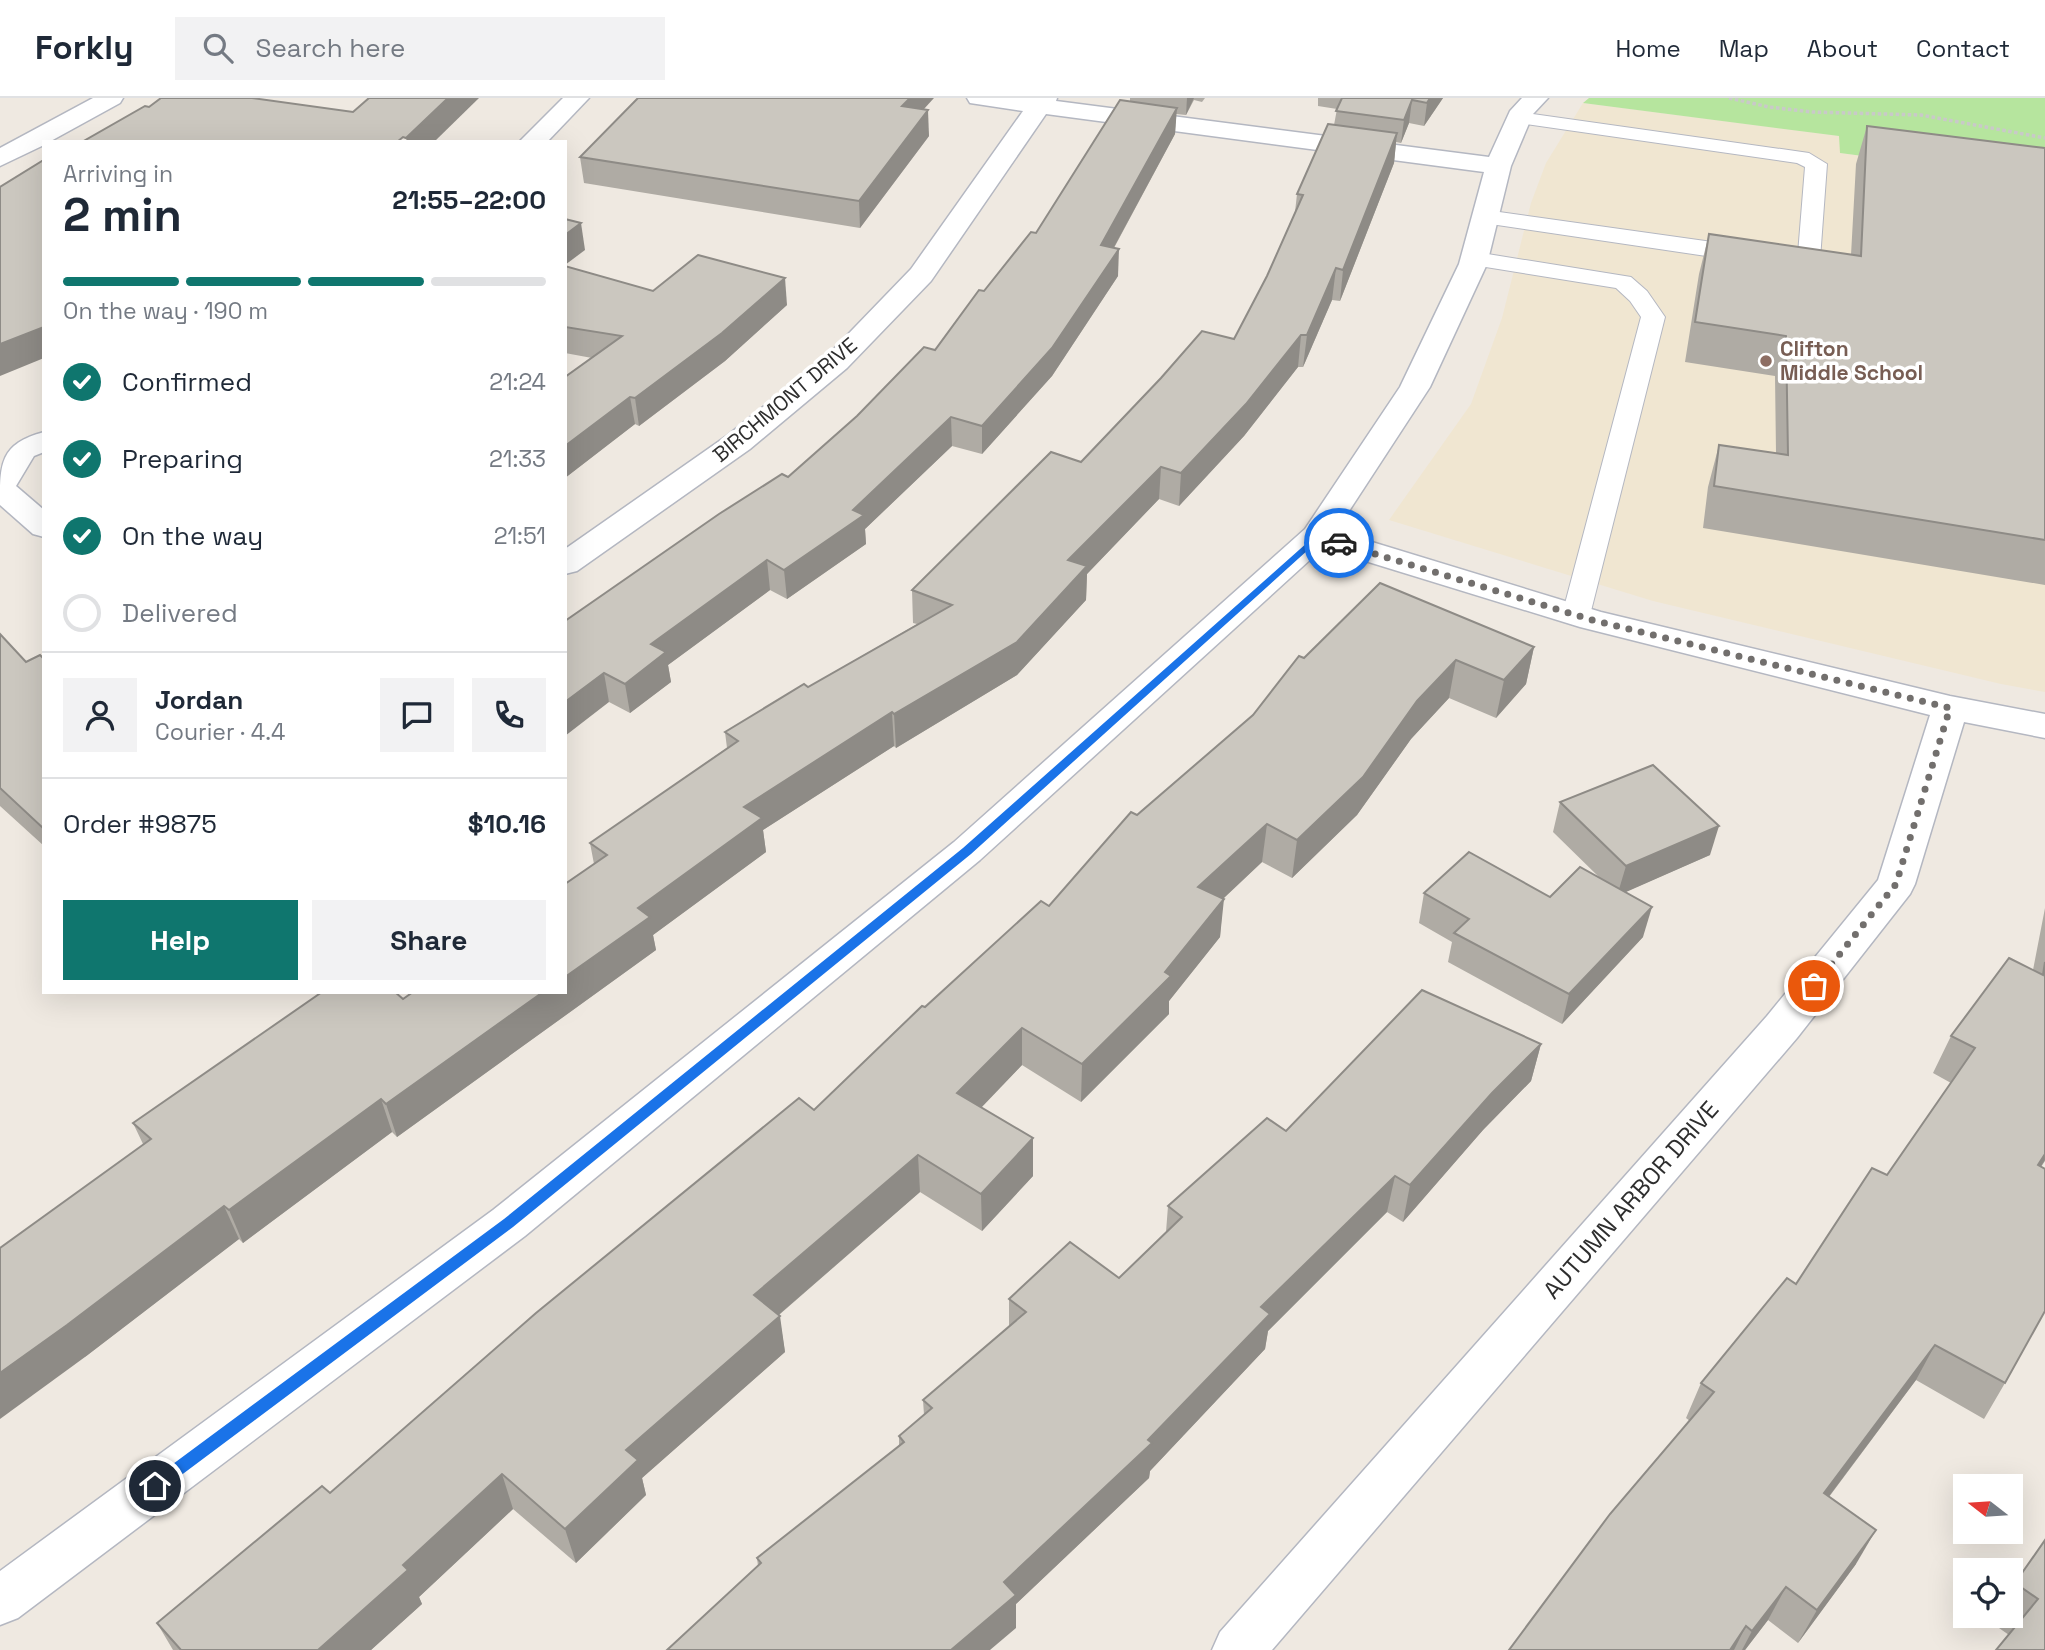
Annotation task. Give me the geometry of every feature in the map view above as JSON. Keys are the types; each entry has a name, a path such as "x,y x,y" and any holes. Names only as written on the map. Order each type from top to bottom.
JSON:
{"street":[{"path":"0,158 111,98"},
{"path":"534,140 577,98"},
{"path":"979,98 1042,102 1498,166"},
{"name":"BIRCHMONT DRIVE","path":"567,563 739,442 837,362 921,275 1042,102"},
{"path":"0,1601 519,1214 967,851 1317,537 1415,387 1475,259 1498,166 1528,108"},
{"path":"42,441 23,450 0,487 42,525"},
{"path":"1317,537 1576,615 1950,708 2045,726"},
{"name":"AUTUMN ARBOR DRIVE","path":"1238,1650 1782,1027 1896,884 1950,708"}],"lane":[{"path":"1485,217 1794,262 1809,259 1816,164 1802,157 1528,108"},
{"path":"1475,259 1623,282 1639,296 1653,317 1576,615"}],"path":[{"path":"1729,98 1769,107 1812,112 1933,117 2045,138"}],"shaded area":[{"name":"Clifton Middle School","path":"1583,103 1840,136 1840,153 2045,180 2045,692 2001,684 1653,601 1389,520 1471,404 1502,318 1531,203 1546,163"}],"green space":[{"path":"1589,98 2045,98 2045,180 1840,153 1839,136 1583,103"}],"building":[{"path":"161,98 252,98 353,112 369,98 448,98 406,138 399,140 86,140 145,106 149,107"},
{"path":"638,98 910,98 902,106 928,110 859,201 580,157"},
{"path":"1342,98 1430,98 1427,103 1412,100 1404,120 1336,111"},
{"path":"1120,100 1177,108 1101,245 1119,249 1052,348 982,426 951,417 853,510 864,515 784,570 767,560 651,644 666,652 625,684 604,673 567,701 567,620 719,514 782,474 788,477 857,416 924,347 935,350 979,290 984,291 1031,232 1036,233"},
{"path":"1328,124 1397,133 1343,270 1336,268 1307,335 1301,335 1246,404 1181,473 1161,467 1068,560 1087,566 1017,642 894,714 892,712 744,807 762,818 638,908 650,917 567,976 567,883 607,855 590,843 738,741 725,732 804,684 808,687 952,605 912,590 1051,452 1081,462 1202,331 1234,339 1267,276 1303,195 1297,194"},
{"path":"1867,126 2045,148 2045,540 1714,486 1719,445 1788,455 1786,336 1695,322 1709,234 1861,256"},
{"path":"42,161 42,328 0,344 0,187"},
{"path":"567,220 581,223 567,234"},
{"path":"698,255 785,278 722,333 567,444 567,376 622,336 567,327 567,267 653,291"},
{"path":"1380,583 1534,647 1504,680 1456,660 1417,701 1363,777 1297,840 1267,824 1198,887 1224,899 1165,972 1171,976 1082,1064 1022,1028 957,1093 1033,1138 981,1194 918,1155 754,1295 780,1316 626,1450 638,1460 565,1529 502,1474 403,1565 408,1570 318,1650 181,1650 157,1623 322,1486 330,1493 536,1313 799,1098 814,1110 922,1006 925,1007 1041,901 1049,906 1131,812 1137,815 1253,715 1299,656 1304,658"},
{"path":"0,634 26,662 40,655 42,657 42,827 0,788"},
{"path":"1653,765 1719,826 1626,866 1560,802"},
{"path":"1469,852 1550,897 1580,867 1652,907 1569,994 1454,933 1469,919 1424,893"},
{"path":"2009,958 2043,975 2045,962 2045,1154 2038,1165 2045,1169 2045,1311 2005,1383 1935,1345 1824,1493 1876,1530 1817,1610 1786,1587 1752,1631 1746,1626 1730,1650 1509,1650 1610,1514 1714,1392 1701,1383 1787,1278 1796,1284 1872,1168 1887,1175 1975,1048 1951,1036"},
{"path":"1422,990 1541,1044 1492,1093 1410,1185 1395,1176 1261,1307 1270,1314 1148,1440 1152,1443 1004,1582 1016,1595 951,1650 667,1650 761,1563 757,1558 904,1442 899,1436 932,1408 923,1400 1026,1312 1009,1299 1070,1242 1119,1278 1182,1217 1168,1206 1267,1118 1286,1131"},
{"path":"319,994 397,994 403,999 410,994 540,994 386,1104 381,1099 229,1210 224,1206 0,1373 0,1248 151,1139 133,1123"},
{"path":"2045,1540 2045,1650 1996,1650 2014,1628 2023,1628 2023,1617 2038,1599 2023,1589 2023,1572"}],"way so far":[{"path":"1339,543 1592,620 1950,708 1896,884 1814,986"}],"place":[{"name":"Clifton Middle School","path":"1766,361"}],"route":[{"path":"155,1486 509,1223 967,851 1317,537 1339,543"}]}
